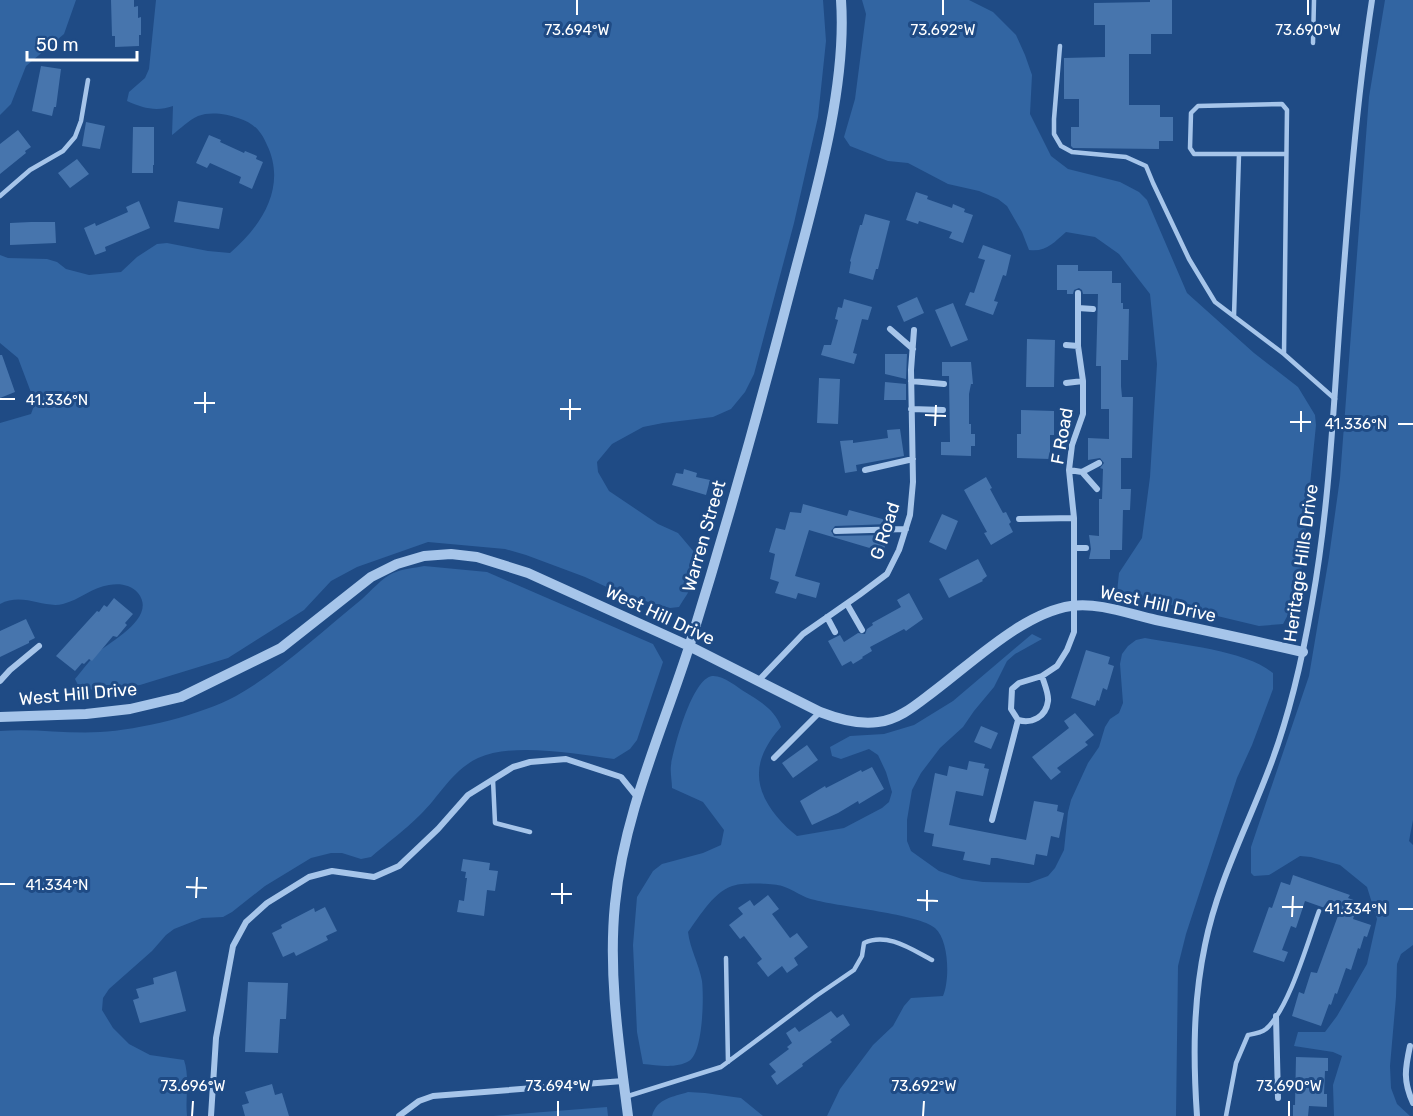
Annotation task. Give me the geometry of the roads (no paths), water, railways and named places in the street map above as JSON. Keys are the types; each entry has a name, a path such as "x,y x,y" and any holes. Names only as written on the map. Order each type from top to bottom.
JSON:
{"street":[{"name":"Warren Street","path":"628,1116 616,1017 613,942 620,866 638,798 689,646 764,387 806,230 837,85 841,50 841,0"},
{"name":"Heritage Hills Drive","path":"1197,1116 1194,1025 1205,946 1214,909 1227,872 1282,733 1303,652 1320,553 1335,399 1353,157 1372,0"},
{"name":"F Road","path":"1042,676 1057,666 1074,632 1075,548 1069,470 1072,445 1083,414 1083,381 1078,346 1078,293"},
{"path":"1078,308 1093,309"},
{"path":"890,329 913,349"},
{"name":"G Road","path":"759,680 803,634 887,574 899,550 910,516 913,482 911,381 914,330"},
{"path":"1066,345 1078,346"},
{"path":"911,381 944,384"},
{"path":"1066,383 1083,381"},
{"path":"911,409 943,410"},
{"path":"865,470 913,459"},
{"path":"1069,470 1082,472 1099,463"},
{"path":"1082,472 1097,489"},
{"path":"1019,519 1074,518"},
{"path":"836,531 906,529"},
{"path":"1075,548 1086,548"},
{"name":"West Hill Drive","path":"0,717 86,714 130,709 181,697 281,648 371,577 397,564 424,556 451,554 502,563 689,646 820,712 838,719 858,722 878,722 896,717 1024,624 1054,609 1074,606 1108,609 1303,652"},
{"path":"847,604 862,630"},
{"path":"827,617 835,632"},
{"path":"0,681 39,646"},
{"path":"1042,676 1049,699 1045,708 1039,718 1027,722 1018,720 1011,709 1012,689 1019,683 1042,676"},
{"path":"774,758 820,712"},
{"path":"992,820 1018,720"},
{"path":"211,1116 216,1038 233,946 246,922 267,903 309,877 332,871 374,877 399,866 438,829 468,795 513,766 567,759 621,777 638,798"},
{"path":"1276,1017 1278,1098"},
{"path":"1410,1046 1404,1069 1413,1103"},
{"path":"399,1116 419,1101 433,1096 623,1081"}],"lane":[{"path":"1313,43 1314,0"},
{"path":"1060,46 1053,119 1054,134 1061,146 1072,152 1126,157 1146,166 1189,259 1215,302 1284,354 1335,399"},
{"path":"0,196 30,170 63,151 75,137 81,121 88,80"},
{"path":"1284,354 1287,110 1282,104 1198,106 1191,113 1190,148 1194,154 1286,154"},
{"path":"1234,317 1239,154"},
{"path":"493,780 495,824 530,832"},
{"path":"1226,1116 1236,1063 1248,1035 1264,1031 1276,1017 1293,985 1318,911"},
{"path":"625,1097 721,1067 854,970 862,956 864,943 874,938 903,944 932,960"},
{"path":"726,958 728,1062"}]}
